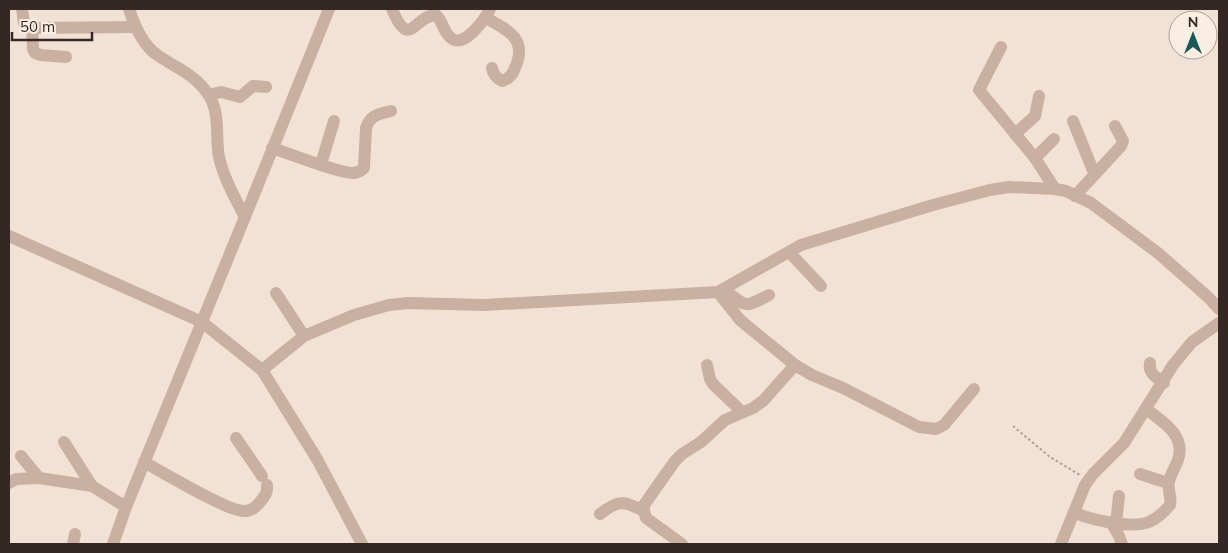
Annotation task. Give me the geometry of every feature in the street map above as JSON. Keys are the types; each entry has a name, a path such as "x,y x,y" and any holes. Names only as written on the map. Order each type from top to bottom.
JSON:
{"street":[{"path":"22,9 24,23 32,28 135,27"},
{"path":"129,9 135,27 154,53 195,78 209,95 216,115 219,155 224,177 245,217"},
{"path":"113,544 144,462 329,9"},
{"path":"392,9 401,27 407,30 413,29 436,12 446,32 452,39 459,41 467,38 488,13 517,40 520,48 515,70 508,79 498,79 494,75 492,68"},
{"path":"32,28 33,49 35,53 66,57"},
{"path":"1001,47 979,90 1035,158 1055,189"},
{"path":"209,95 221,92 240,96 253,86 266,87"},
{"path":"1016,134 1035,116 1039,96"},
{"path":"272,148 350,173 361,171 366,162 367,123 378,114 391,111"},
{"path":"321,164 334,120"},
{"path":"1073,120 1094,173"},
{"path":"1075,196 1094,173 1121,146 1123,141 1115,126"},
{"path":"1035,158 1054,139"},
{"path":"262,370 304,336 354,315 389,305 408,303 484,305 721,290 801,245 933,205 1009,187 1066,191 1090,203 1108,214 1158,253 1219,309"},
{"path":"9,236 202,322 262,370 317,459 362,544"},
{"path":"789,252 821,286"},
{"path":"721,290 746,305 769,294"},
{"path":"721,290 740,320 795,366 843,388 901,419 929,429 936,429 944,425 974,390"},
{"path":"276,293 304,336"},
{"path":"1061,544 1081,494 1089,480 1124,443 1164,383 1173,366 1192,342 1219,323"},
{"path":"1150,363 1149,370 1164,383"},
{"path":"707,366 710,379 742,412"},
{"path":"682,544 646,518 644,505 674,461 701,442 725,420 753,408 763,401 795,366"},
{"path":"1075,513 1089,519 1146,523 1152,521 1170,505 1168,483 1178,459 1177,437 1171,427 1146,409"},
{"path":"144,462 213,499 243,512 250,511 256,507 266,494 265,480 236,438"},
{"path":"64,442 92,486"},
{"path":"21,456 39,478"},
{"path":"1140,474 1168,483"},
{"path":"9,483 16,479 39,478 92,486 126,507"},
{"path":"1119,496 1113,522 1122,544"},
{"path":"600,514 611,505 620,502 644,511"}],"path":[{"path":"1013,426 1050,457 1089,480"}]}
